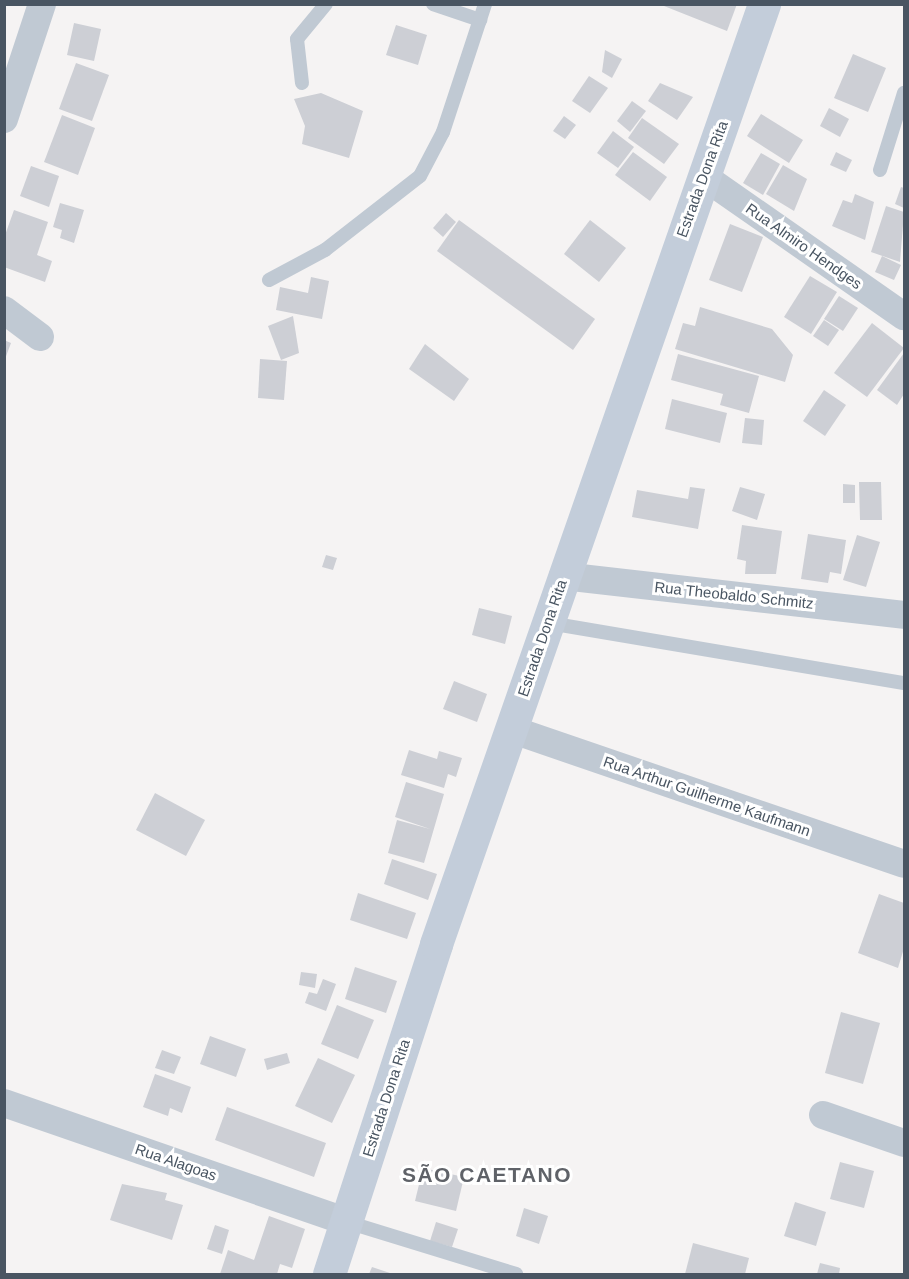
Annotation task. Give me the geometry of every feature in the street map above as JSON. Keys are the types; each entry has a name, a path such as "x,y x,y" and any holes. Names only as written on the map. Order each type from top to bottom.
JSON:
{"main road":[{"name":"Estrada Dona Rita","path":"329,1275 510,729 764,4"}],"street":[{"path":"4,118 42,4"},
{"name":"Rua Almiro Hendges","path":"703,176 904,316"},
{"path":"4,310 40,337"},
{"name":"Rua Theobaldo Schmitz","path":"563,576 904,615"},
{"name":"Rua Arthur Guilherme Kaufmann","path":"510,729 904,864"},
{"name":"Rua Alagoas","path":"4,1103 347,1222"},
{"path":"822,1115 904,1143"}],"lane":[{"path":"302,83 297,39 326,4"},
{"path":"433,4 480,20"},
{"path":"269,280 325,250 420,176 443,132 484,4"},
{"path":"880,170 904,93"},
{"path":"547,623 904,683"},
{"path":"347,1222 516,1274"}],"building":[{"path":"659,4 737,4 727,31"},
{"path":"74,23 101,29 94,61 67,55"},
{"path":"396,25 427,35 418,65 386,55"},
{"path":"605,50 622,59 612,78 602,72"},
{"path":"853,54 886,68 868,112 834,98"},
{"path":"76,63 109,75 92,121 59,109"},
{"path":"589,76 608,88 590,113 572,101"},
{"path":"660,83 693,97 677,120 648,101"},
{"path":"321,93 363,111 349,158 302,144 305,126 294,99"},
{"path":"632,101 646,111 630,132 617,121"},
{"path":"829,108 849,119 840,137 820,126"},
{"path":"761,114 803,140 789,163 747,136"},
{"path":"62,115 95,128 78,175 44,162"},
{"path":"564,116 576,125 565,139 553,131"},
{"path":"642,118 679,144 664,164 628,138"},
{"path":"613,131 634,147 618,168 597,153"},
{"path":"633,152 667,177 650,201 615,175"},
{"path":"836,152 852,160 846,172 830,165"},
{"path":"761,153 780,164 763,195 743,183"},
{"path":"783,165 807,179 794,211 766,194"},
{"path":"31,166 59,176 49,207 20,196"},
{"path":"901,187 904,188 904,208 895,204"},
{"path":"855,194 874,202 865,240 832,226 843,200 852,203"},
{"path":"60,203 84,210 74,243 60,238 62,230 53,227"},
{"path":"886,206 904,212 900,262 871,252"},
{"path":"14,210 48,222 37,255 52,261 45,282 4,267 4,238"},
{"path":"446,213 456,222 443,237 433,228"},
{"path":"459,220 595,319 573,350 437,251"},
{"path":"590,220 626,248 599,282 564,254"},
{"path":"730,224 763,237 742,292 709,280"},
{"path":"882,256 901,265 894,280 875,272"},
{"path":"810,276 837,292 811,334 784,317"},
{"path":"311,277 329,281 322,319 276,310 280,287 308,293"},
{"path":"839,296 858,308 843,331 824,319"},
{"path":"700,307 772,329 793,355 785,382 675,349 683,323 695,326"},
{"path":"293,316 299,353 281,360 268,326"},
{"path":"824,320 839,330 828,346 813,336"},
{"path":"872,323 904,348 867,397 834,373"},
{"path":"4,340 11,343 5,359 4,359"},
{"path":"425,344 469,379 454,401 409,369"},
{"path":"904,353 904,394 897,405 877,390"},
{"path":"678,354 759,376 749,413 720,405 723,394 671,380"},
{"path":"260,359 287,361 284,400 258,398"},
{"path":"824,390 846,405 825,436 803,421"},
{"path":"672,399 727,413 720,443 665,429"},
{"path":"745,418 764,420 762,445 742,443"},
{"path":"859,482 881,482 882,520 860,520"},
{"path":"843,484 855,485 855,503 843,503"},
{"path":"690,487 705,489 698,529 632,517 637,490 688,499"},
{"path":"740,487 765,494 757,520 732,511"},
{"path":"742,525 782,531 776,574 745,574 746,561 737,559"},
{"path":"808,534 846,540 841,574 830,572 828,583 801,579"},
{"path":"857,535 880,542 866,587 843,580"},
{"path":"326,555 337,558 333,570 322,567"},
{"path":"479,608 512,616 505,644 472,635"},
{"path":"454,681 487,694 477,722 443,709"},
{"path":"409,750 437,759 439,751 462,758 456,777 448,774 444,788 401,775"},
{"path":"406,782 444,794 424,863 388,853 397,820 430,829 395,817"},
{"path":"155,793 205,820 186,856 136,830"},
{"path":"392,859 437,874 428,900 384,884"},
{"path":"358,893 416,913 407,939 350,920"},
{"path":"879,894 904,903 904,948 898,968 858,953"},
{"path":"355,967 397,981 386,1013 345,999"},
{"path":"301,972 317,974 315,988 299,985"},
{"path":"323,979 336,984 326,1011 305,1003 309,992 317,994"},
{"path":"337,1005 374,1020 358,1059 321,1044"},
{"path":"841,1012 880,1023 863,1084 825,1073"},
{"path":"210,1036 246,1049 236,1077 200,1064"},
{"path":"162,1050 181,1057 174,1074 155,1068"},
{"path":"287,1053 290,1063 267,1070 264,1059"},
{"path":"318,1058 355,1075 332,1123 295,1106"},
{"path":"155,1074 191,1087 182,1113 170,1108 168,1116 143,1107"},
{"path":"227,1107 326,1143 314,1177 215,1140"},
{"path":"840,1162 874,1171 864,1208 830,1199"},
{"path":"423,1168 464,1177 456,1211 415,1201"},
{"path":"122,1184 167,1193 165,1200 183,1205 172,1240 110,1220"},
{"path":"795,1202 826,1212 816,1246 784,1236"},
{"path":"524,1208 548,1216 539,1244 516,1236"},
{"path":"269,1216 305,1229 292,1268 280,1264 277,1274 220,1274 228,1250 254,1260"},
{"path":"436,1222 458,1229 452,1247 430,1241"},
{"path":"215,1225 229,1230 222,1254 207,1249"},
{"path":"693,1243 749,1258 745,1274 685,1274"},
{"path":"820,1263 840,1268 839,1274 817,1274"},
{"path":"372,1267 393,1274 369,1274"}],"district":[{"name":"SÃO CAETANO","path":"487,1175"}]}
